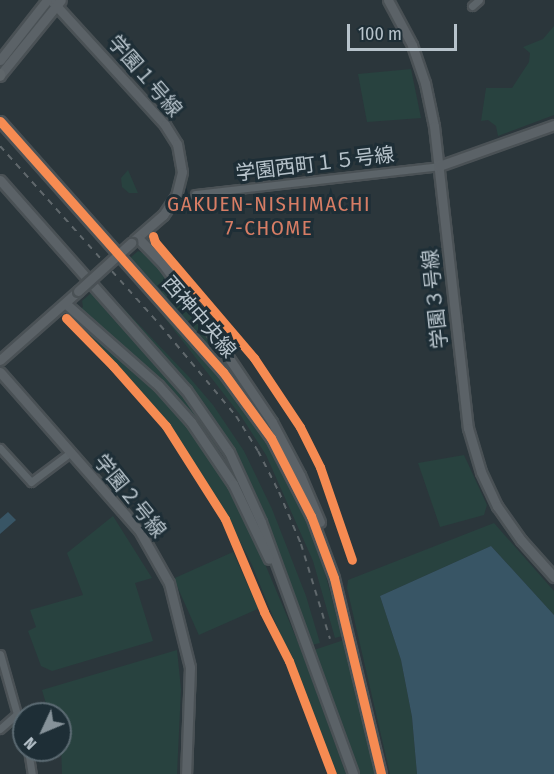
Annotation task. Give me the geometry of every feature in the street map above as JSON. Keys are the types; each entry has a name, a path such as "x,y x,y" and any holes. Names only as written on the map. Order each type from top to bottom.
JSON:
{"street":[{"name":"学園３号線","path":"388,0 412,45 425,83 439,166 468,428 481,472 497,506 521,540 554,577"},
{"path":"472,6 479,0"},
{"path":"0,60 54,1"},
{"path":"0,75 54,1"},
{"name":"学園１号線","path":"54,1 165,125 177,144 182,172 176,196 163,216 65,303"},
{"name":"西神中央線","path":"0,121 171,312 246,401 271,438 297,486 334,578 381,774"},
{"path":"439,166 554,125"},
{"name":"学園西町１５号線","path":"195,194 439,166"},
{"path":"0,180 172,373 206,416 249,491 353,774"},
{"path":"134,240 163,264 187,296 285,445 319,519 334,578"},
{"path":"0,360 65,303 158,385 191,422 233,484 289,596"},
{"name":"学園２号線","path":"0,372 139,530 169,583 190,667 186,774"},
{"path":"0,448 31,482 71,452"},
{"path":"0,654 14,702"},
{"path":"0,728 12,718"}],"green space":[{"path":"554,26 554,115 498,136 496,126 488,120 481,121 486,88 512,88 529,62 530,53 523,47 543,39"},
{"path":"411,69 421,118 367,122 358,74"},
{"path":"128,170 138,193 129,193 122,187 121,178"},
{"path":"138,251 147,255 167,277 210,335 243,387 130,258"},
{"path":"132,276 212,367 271,450 304,514 322,562 342,636 335,638 313,561 266,455 241,416"},
{"path":"107,291 213,405 244,451 272,509 306,596 320,643 312,645 263,509 237,453 205,404"},
{"path":"91,293 182,393 220,450 218,452 193,418 165,387 79,310 83,307 82,301"},
{"path":"75,320 99,343 118,354 168,402 204,448 228,485 257,545 300,647 346,774 337,774 252,565 225,512 176,435 137,387 73,322"},
{"path":"464,455 487,505 484,515 440,527 418,463"},
{"path":"113,516 152,578 135,583 153,641 52,671 41,666 28,631 36,627 30,610 83,595 67,553"},
{"path":"494,523 554,591 554,615 491,546 380,596 401,660 412,717 417,774 390,774 347,588 348,580"},
{"path":"233,552 258,609 199,635 174,578"},
{"path":"344,640 375,774 358,774 314,650"},
{"path":"177,650 181,689 177,774 62,774 62,762 72,762 72,702 46,702 42,690"}],"water":[{"path":"8,512 16,520 0,534 0,519"},
{"path":"491,546 554,615 554,774 417,774 412,717 401,660 380,596"}],"railway":[{"path":"0,146 160,325 236,416 258,451 279,492 301,544 330,639"}],"cycle path":[{"path":"0,121 223,372 271,438 311,516 334,578 381,774"},
{"path":"153,236 155,242 254,358 300,427 320,467 352,560"},
{"path":"66,318 113,366 166,426 225,519 264,612 289,661 332,774"}],"district":[{"name":"GAKUEN-NISHIMACHI 7-CHOME","path":"269,216"}]}
